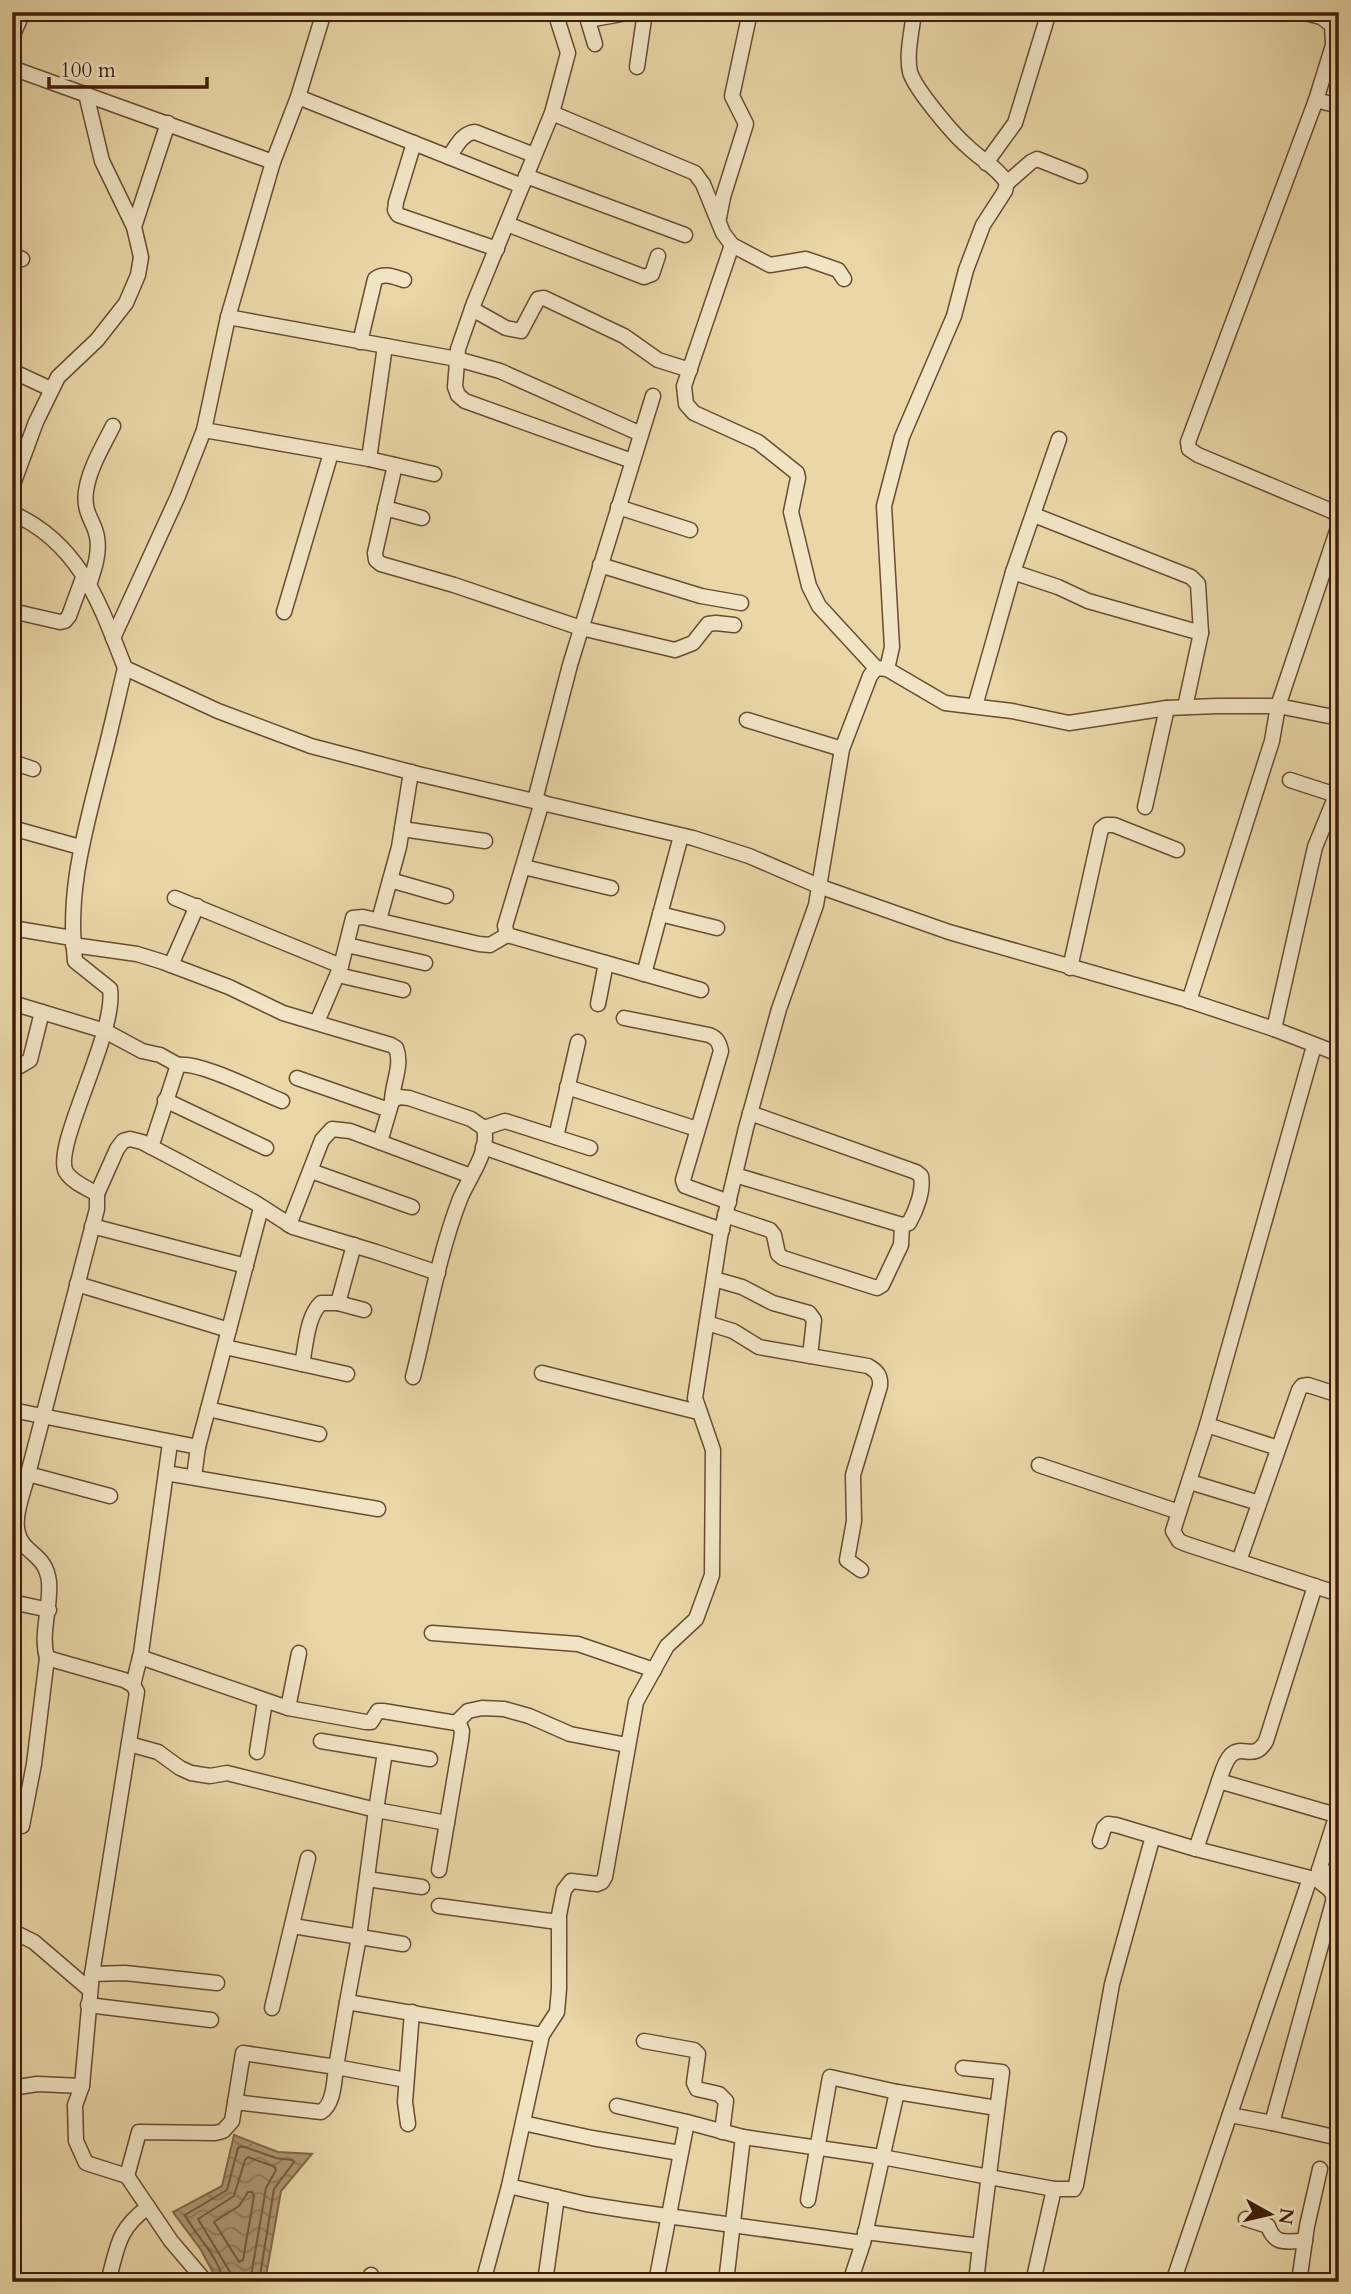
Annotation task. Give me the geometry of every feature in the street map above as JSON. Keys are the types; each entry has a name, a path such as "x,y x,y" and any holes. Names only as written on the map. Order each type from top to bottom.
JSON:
{"street":[{"path":"12,37 23,12"},
{"path":"113,638 178,496 204,430 228,317 274,162 298,97 324,12"},
{"path":"555,12 568,53 552,113 472,309 457,359 455,387 458,395 465,401 632,461"},
{"path":"595,44 587,16 632,12"},
{"path":"637,67 645,12"},
{"path":"719,218 746,124 732,96 750,12"},
{"path":"914,12 909,57 910,72 916,86 965,145 1003,176 1007,183"},
{"path":"986,163 1015,123 1049,12"},
{"path":"1189,1001 1272,741 1278,706 1339,520 1334,512 1198,455 1189,449 1188,442 1316,100 1333,44 1332,25 1322,14 1301,12"},
{"path":"12,68 274,162"},
{"path":"12,487 58,377 97,340 126,303 138,275 141,257 134,227 102,161 86,94"},
{"path":"298,97 449,157 685,236"},
{"path":"1316,100 1339,106"},
{"path":"552,113 695,173 719,218 723,233 732,245 770,265 806,259 838,270 844,279"},
{"path":"134,227 168,123"},
{"path":"449,157 468,132 475,132 534,155"},
{"path":"414,143 396,202 395,210 398,215 497,249"},
{"path":"483,2282 509,2186 542,2035 557,2012 558,1922 567,1884 571,1881 597,1884 605,1877 636,1702 667,1646 696,1619 712,1575 713,1450 695,1398 722,1230 779,1009 821,887 842,748 870,676 882,668 892,647 884,506 902,437 954,316 966,270 983,225 1005,191 1007,183 1037,159 1080,176"},
{"path":"507,224 644,277 652,274 657,256"},
{"path":"732,245 690,370 684,395 686,404 694,413 758,442 797,473 791,512 809,586 819,606 882,668 944,703 1012,711 1069,723 1185,707 1278,706 1339,718"},
{"path":"360,342 375,279 387,275 404,280"},
{"path":"472,309 506,328 522,331 538,299 544,298 624,337 658,360 690,370"},
{"path":"228,317 457,359 500,371 641,434"},
{"path":"369,459 385,346"},
{"path":"12,371 51,389"},
{"path":"507,935 505,926 524,867 581,628 653,396"},
{"path":"12,611 60,622 69,616 98,547 97,535 87,515 86,491 92,470 113,426"},
{"path":"204,430 369,459 434,474"},
{"path":"975,706 1013,572 1059,439"},
{"path":"12,443 27,447"},
{"path":"284,612 331,453"},
{"path":"395,465 374,553 381,564 454,585 581,628 675,650 693,643 708,624 734,625"},
{"path":"385,508 422,518"},
{"path":"618,508 690,530"},
{"path":"12,513 32,522 53,538 86,580 102,607 125,668 80,847 74,882 72,942 75,961 110,989 112,1003 67,1143 63,1165 70,1177 97,1194"},
{"path":"1034,515 1191,577 1198,584 1201,634 1185,707"},
{"path":"600,565 701,596 741,604"},
{"path":"1013,572 1058,587 1088,601 1201,634"},
{"path":"125,668 218,711 311,746 681,836 749,856 821,887 949,932 1189,1001 1339,1054"},
{"path":"1145,807 1167,708"},
{"path":"747,720 842,748"},
{"path":"12,762 33,769"},
{"path":"379,920 402,829 411,772"},
{"path":"1274,1029 1315,847 1337,791 1290,780"},
{"path":"1070,968 1101,829 1106,825 1114,825 1177,850"},
{"path":"12,828 80,847"},
{"path":"402,829 485,841"},
{"path":"645,974 681,836"},
{"path":"524,867 611,888"},
{"path":"390,880 446,896"},
{"path":"175,898 339,970 403,990"},
{"path":"171,965 197,906"},
{"path":"660,914 717,928"},
{"path":"317,1022 339,970 353,918 363,917 478,944 490,945 507,935 701,990"},
{"path":"12,928 137,954 229,987 283,1013 396,1048 399,1060 380,1142"},
{"path":"347,945 425,963"},
{"path":"598,1004 607,963"},
{"path":"12,1003 105,1031 142,1051 160,1055 178,1065 201,1068 282,1101"},
{"path":"12,1065 20,1066 30,1060 42,1012"},
{"path":"624,1018 715,1037 721,1051 683,1175 685,1186 770,1230 774,1235 778,1254 783,1258 877,1288 883,1285 901,1245 902,1224"},
{"path":"556,1137 578,1042"},
{"path":"1314,1046 1207,1424 1173,1531 1179,1541 1339,1594"},
{"path":"151,1147 178,1065"},
{"path":"297,1078 390,1105"},
{"path":"567,1087 697,1129"},
{"path":"390,1105 399,1097 409,1098 471,1119 484,1128"},
{"path":"165,1100 266,1148"},
{"path":"735,1175 902,1224 909,1223 913,1216 922,1183 916,1172 751,1113"},
{"path":"484,1128 505,1121 590,1148"},
{"path":"413,1377 445,1242 484,1147 484,1128"},
{"path":"289,1226 322,1140 331,1129 350,1131 471,1176"},
{"path":"12,1824 22,1826 47,1658 44,1647 50,1610 49,1581 44,1563 27,1548 18,1534 18,1514 97,1209 97,1194 123,1141 130,1139 151,1147 289,1226 438,1273"},
{"path":"484,1147 722,1230"},
{"path":"311,1171 412,1207"},
{"path":"194,1477 198,1447 261,1208"},
{"path":"92,1226 246,1266"},
{"path":"338,1303 354,1245"},
{"path":"714,1279 742,1287 773,1303 809,1313 814,1320 810,1356"},
{"path":"77,1283 229,1330"},
{"path":"302,1364 316,1307 321,1303 338,1303 364,1310"},
{"path":"707,1323 733,1331 759,1347 868,1366 876,1370 881,1380 852,1485 854,1521 847,1560 861,1570"},
{"path":"225,1347 347,1374"},
{"path":"542,1373 698,1412"},
{"path":"1239,1561 1302,1386 1312,1386 1339,1395"},
{"path":"208,1409 319,1434"},
{"path":"12,1410 198,1447"},
{"path":"1207,1424 1278,1448"},
{"path":"133,1685 140,1657 170,1443"},
{"path":"1039,1465 1179,1511"},
{"path":"166,1473 378,1509"},
{"path":"28,1475 110,1496"},
{"path":"1189,1482 1259,1503"},
{"path":"1196,1849 1230,1756 1236,1752 1261,1749 1266,1741 1315,1586"},
{"path":"12,1602 50,1610"},
{"path":"432,1633 578,1644 654,1670"},
{"path":"288,1708 299,1653"},
{"path":"140,1657 288,1708 366,1722 371,1722 379,1711 383,1711 450,1723 458,1721 468,1711 482,1708 504,1709 529,1716 570,1734 627,1745"},
{"path":"47,1658 124,1680 133,1685 137,1692 92,1974 82,2086 77,2095 74,2116 76,2141 82,2158 91,2166 127,2176 171,2241 206,2282"},
{"path":"257,1752 265,1701"},
{"path":"439,1870 461,1740 462,1731 458,1721"},
{"path":"321,1741 430,1759"},
{"path":"129,1744 158,1752 191,1773 210,1776 227,1773 376,1810 447,1823"},
{"path":"235,2102 321,2112 328,2107 359,1937 385,1752"},
{"path":"1173,2282 1337,1812 1220,1781"},
{"path":"1100,1841 1104,1828 1108,1825 1196,1849 1315,1876 1339,1876"},
{"path":"617,2106 743,2137 882,2157 1069,2190 1076,2185 1112,1984 1153,1836"},
{"path":"272,2008 308,1858"},
{"path":"1272,2123 1333,1902 1334,1895 1330,1889 1315,1876"},
{"path":"367,1879 422,1887"},
{"path":"439,1906 558,1922"},
{"path":"293,1926 403,1944"},
{"path":"12,1931 34,1942 90,1990"},
{"path":"92,1974 125,1973 217,1983"},
{"path":"347,2002 542,2035"},
{"path":"89,2005 211,2020"},
{"path":"408,2124 405,2102 412,2012"},
{"path":"643,2041 694,2050 698,2054 694,2083 697,2089 719,2094 726,2101 722,2132"},
{"path":"127,2176 139,2132 223,2131 232,2121 243,2053 407,2080"},
{"path":"963,2068 1002,2073 976,2282"},
{"path":"808,2200 830,2077 897,2092 997,2108"},
{"path":"12,2088 37,2084 82,2086"},
{"path":"850,2282 864,2237 897,2092"},
{"path":"1230,2115 1339,2138"},
{"path":"656,2282 687,2122"},
{"path":"523,2123 680,2153"},
{"path":"726,2282 743,2137"},
{"path":"1300,2282 1305,2241 1320,2169"},
{"path":"509,2186 624,2210 734,2225 980,2246"},
{"path":"1032,2282 1054,2189"},
{"path":"545,2282 557,2197"},
{"path":"108,2282 121,2234 132,2219 148,2207"},
{"path":"1245,2218 1268,2226 1276,2239 1305,2241"}],"water":[{"path":"234,2135 278,2152 312,2154 281,2191 265,2282 218,2282 201,2250 173,2212 222,2186"}]}
